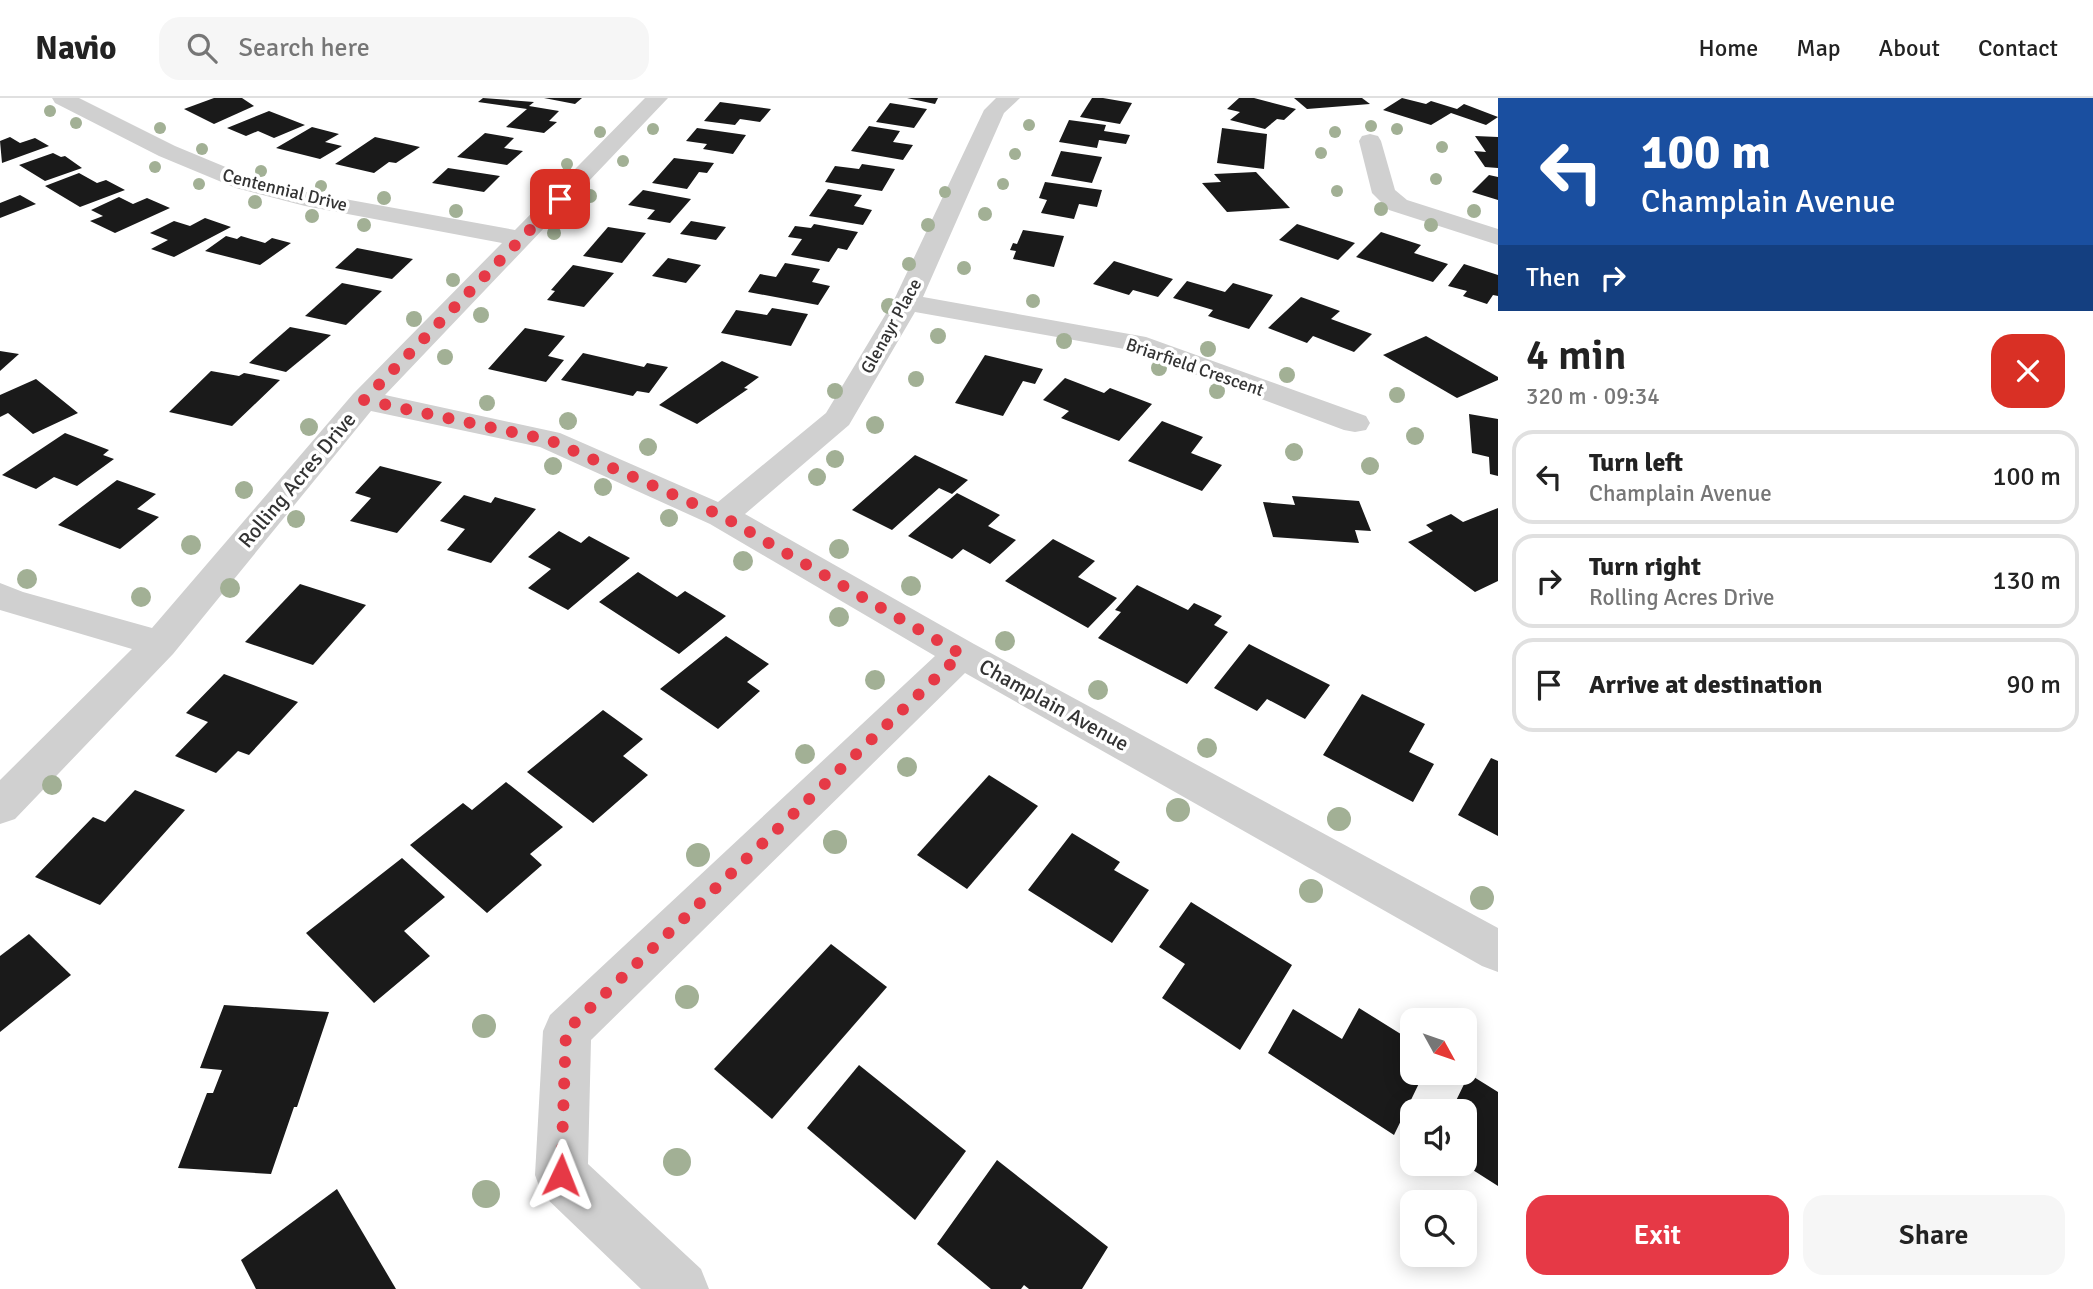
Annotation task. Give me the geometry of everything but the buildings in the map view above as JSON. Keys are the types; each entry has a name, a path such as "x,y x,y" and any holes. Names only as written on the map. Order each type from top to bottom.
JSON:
{"street":[{"name":"Centennial Drive","path":"63,98 190,162 253,186 305,199 522,239"},
{"name":"Rolling Acres Drive","path":"0,807 160,643 364,400 657,98"},
{"name":"Glenayr Place","path":"722,516 838,419 907,302 995,110 1009,98"},
{"path":"1370,141 1384,193 1398,205 1498,237"},
{"name":"Briarfield Crescent","path":"907,302 1136,343 1355,423"},
{"name":"Champlain Avenue","path":"364,400 549,440 722,516 961,654 1498,951"},
{"path":"0,595 11,601 160,643"},
{"path":"681,1289 561,1175 566,1031 961,654"}],"route":[{"path":"560,199 364,400 549,440 722,516 961,654 566,1031 561,1175"}]}
